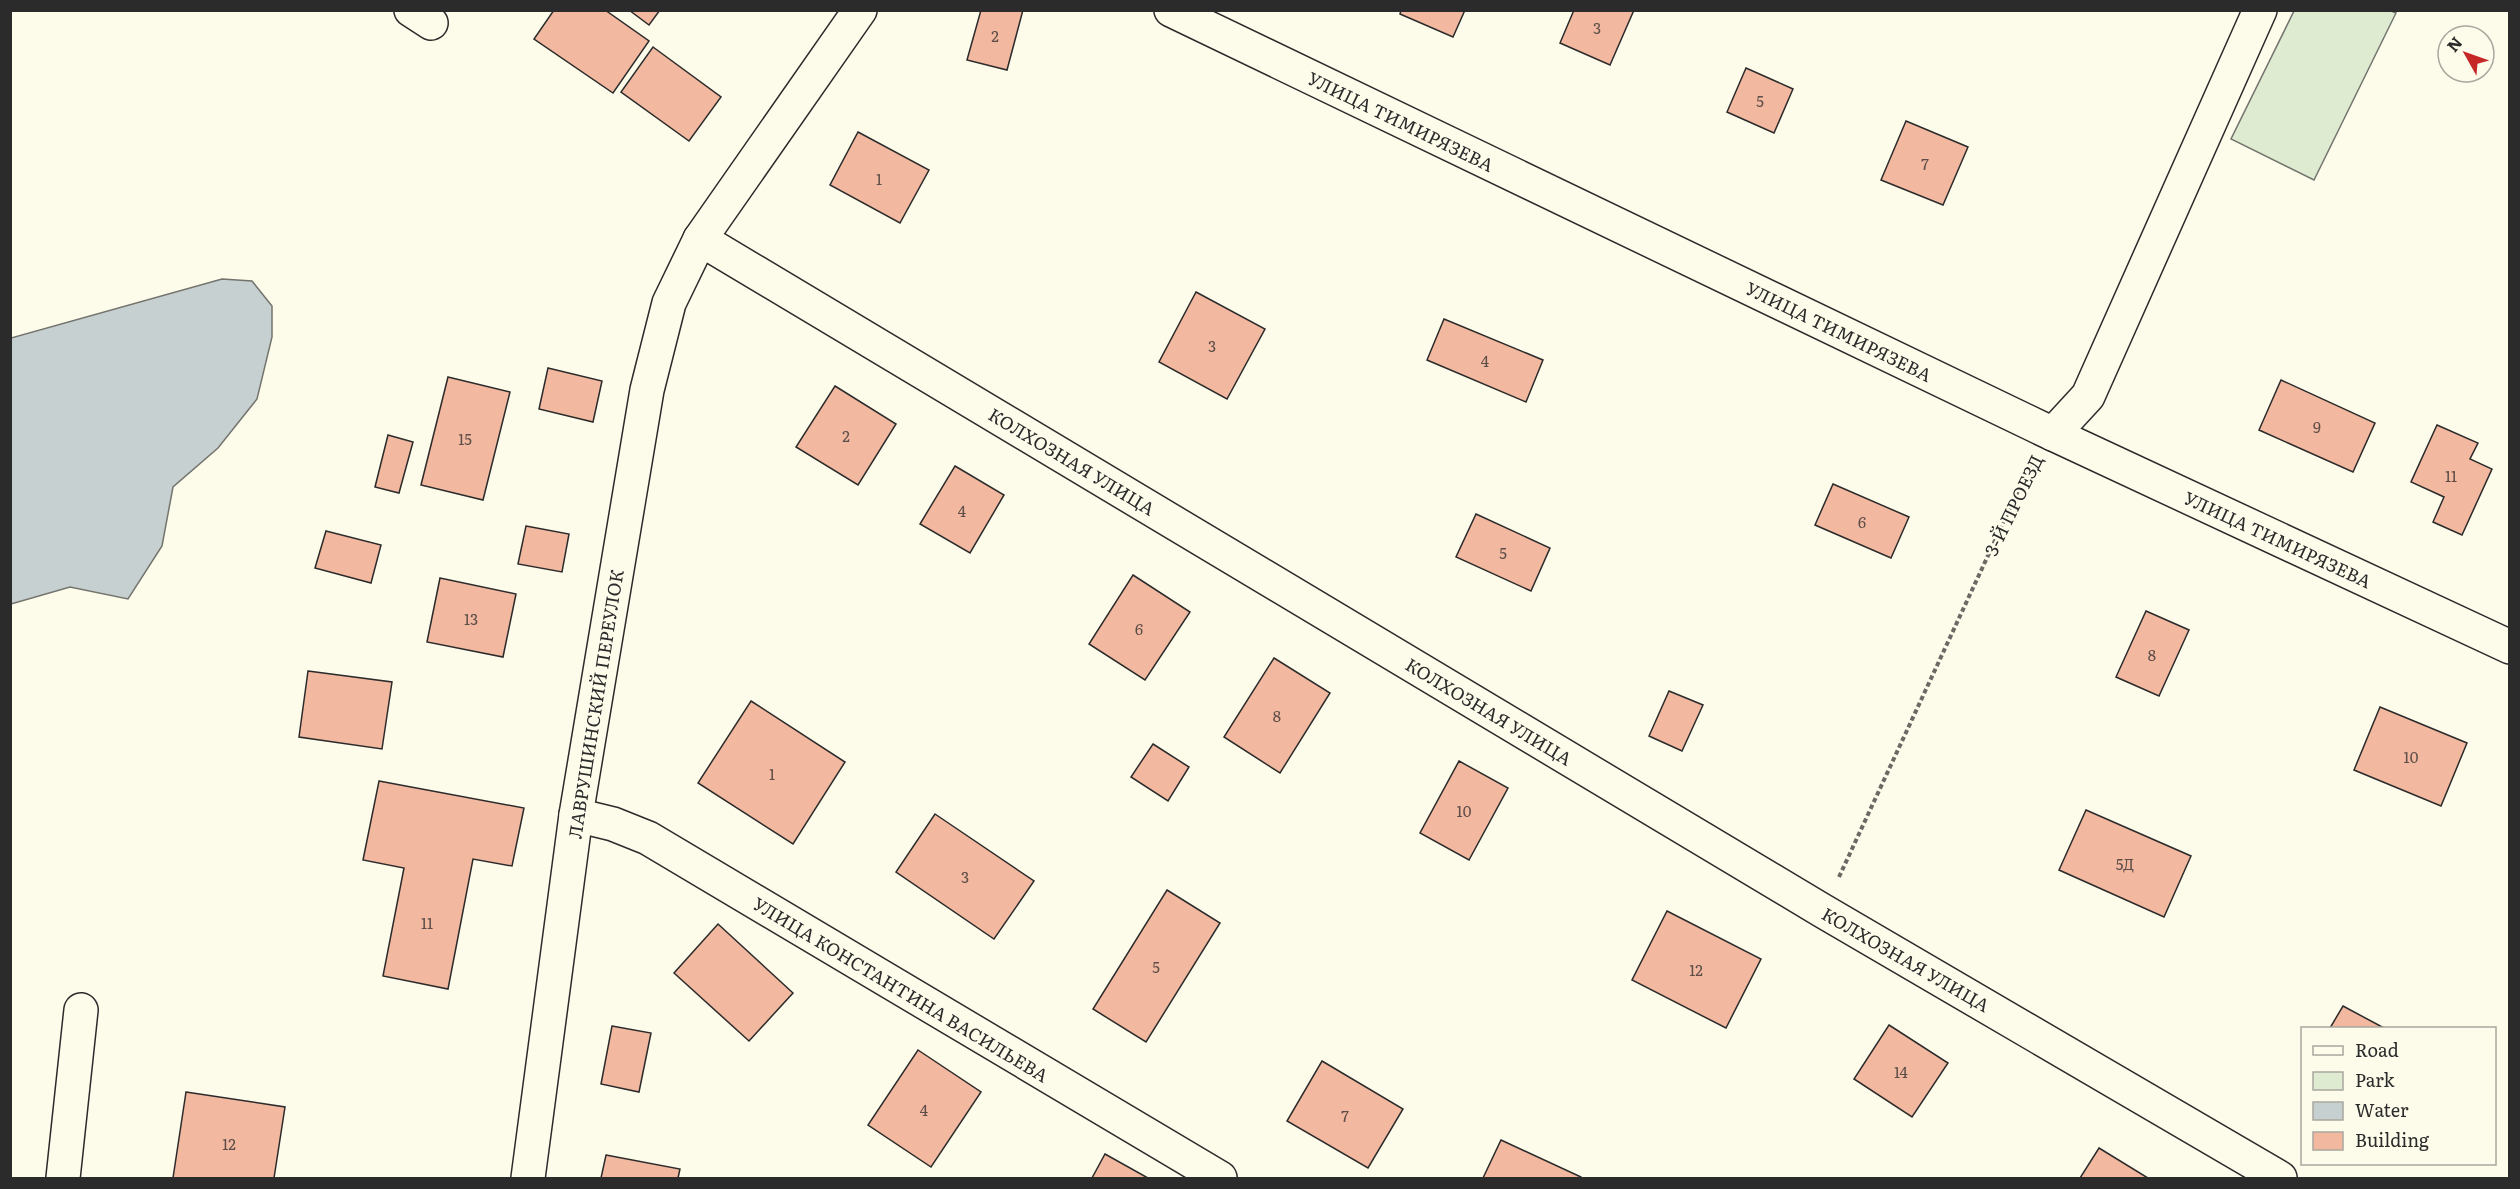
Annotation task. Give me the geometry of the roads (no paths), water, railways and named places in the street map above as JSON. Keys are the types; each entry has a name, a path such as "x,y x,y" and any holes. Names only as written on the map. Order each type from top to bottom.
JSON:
{"street":[{"name":"ЛАВРУШИНСКИЙ ПЕРЕУЛОК","path":"528,1179 576,815 647,390 669,303 700,239 860,10"},
{"name":"УЛИЦА ТИМИРЯЗЕВА","path":"1171,10 2053,434 2510,647"},
{"name":"3-Й ПРОЕЗД","path":"2053,434 2088,396 2260,10"},
{"name":"КОЛХОЗНАЯ УЛИЦА","path":"700,239 1823,911 2280,1179"},
{"name":"УЛИЦА КОНСТАНТИНА ВАСИЛЬЕВА","path":"576,815 613,824 648,838 1220,1179"},
{"path":"63,1179 81,1010"}],"water":[{"path":"222,279 252,281 272,306 272,337 257,399 218,448 173,487 162,546 128,599 70,587 11,604 11,338"}]}
